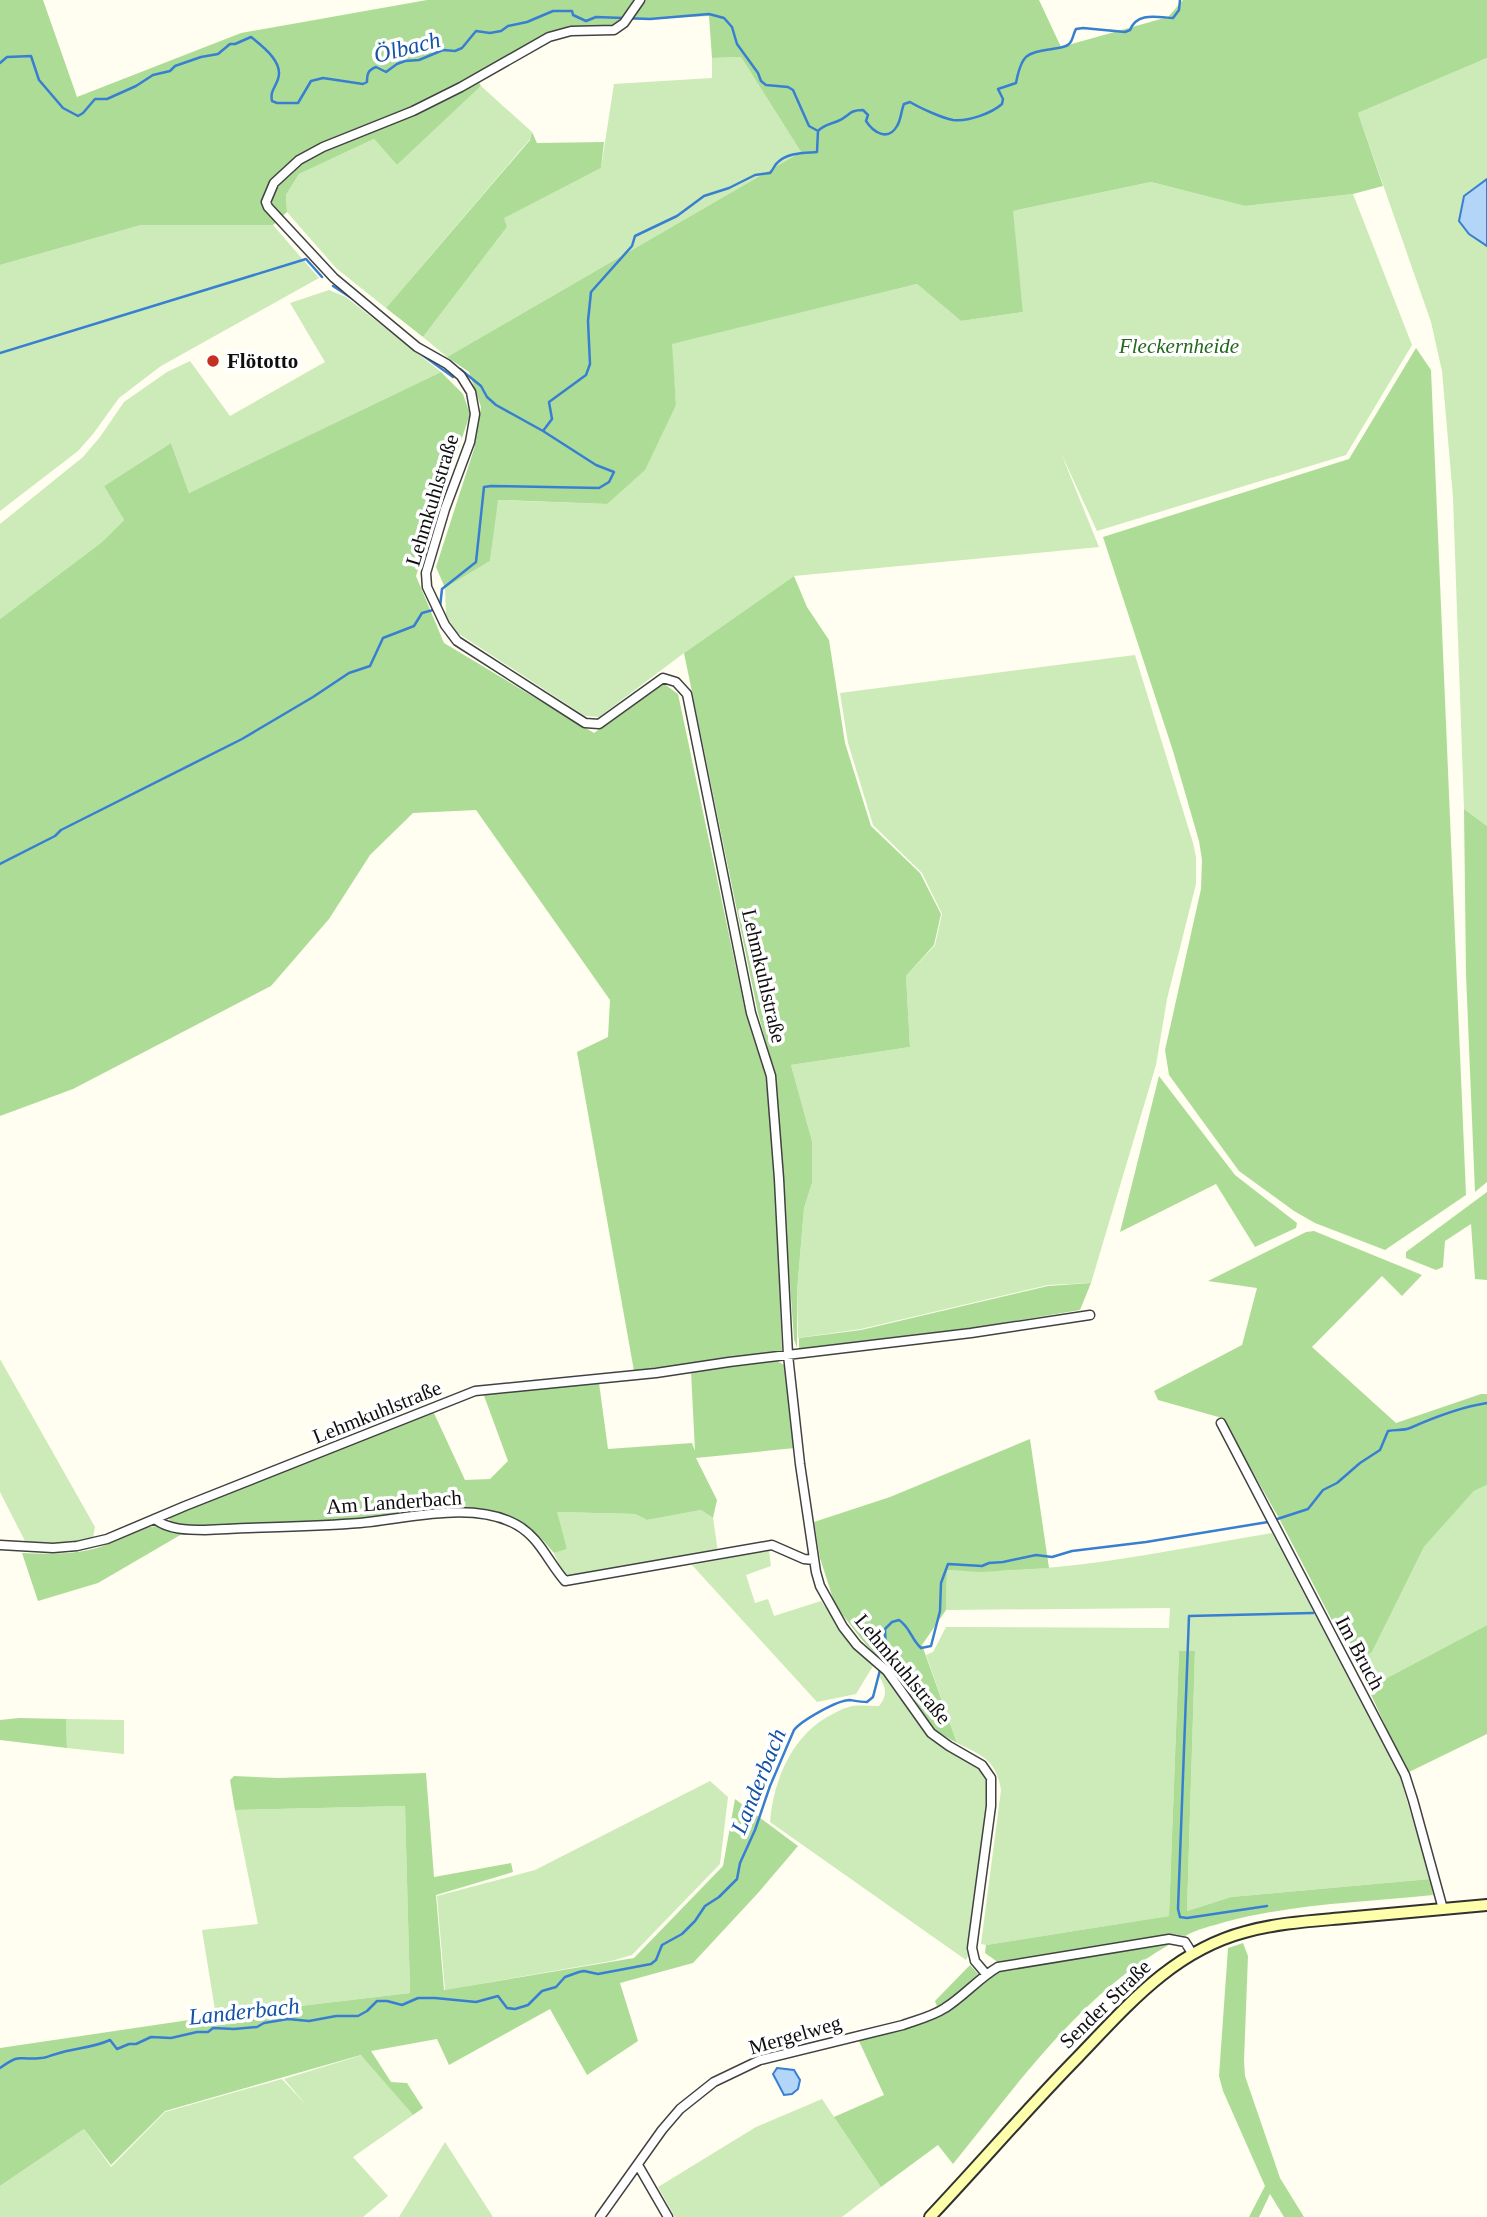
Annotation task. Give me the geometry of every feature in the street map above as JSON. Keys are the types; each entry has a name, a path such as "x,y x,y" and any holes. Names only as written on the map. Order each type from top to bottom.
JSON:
{"main road":[{"name":"Sender Straße","path":"930,2217 1140,1992 1192,1953 1246,1931 1297,1922 1487,1905"}],"street":[{"name":"Lehmkuhlstraße","path":"638,4 624,23 614,30 571,31 549,37 413,111 323,147 299,160 274,183 266,202 334,278 417,347 447,364 461,376 471,391 475,414 470,442 445,509 426,573 427,587 445,625 457,641 585,723 599,724 663,678 676,682 687,694 751,1013 771,1076 788,1354 814,1560 820,1586 843,1627 857,1645 887,1671 931,1733 982,1765 991,1778 991,1806 972,1948 975,1961 986,1974"},
{"name":"Lehmkuhlstraße","path":"0,1545 53,1548 107,1539 475,1391 656,1373 1090,1315"},
{"name":"Im Bruch","path":"1221,1423 1405,1776 1443,1909"},
{"name":"Am Landerbach","path":"155,1519 158,1523 182,1529 205,1530 359,1523 449,1513 482,1514 517,1525 531,1535 565,1581 772,1545 804,1559 814,1560"},
{"path":"986,1974 998,1966 1169,1939 1185,1942 1192,1953"},
{"name":"Mergelweg","path":"600,2217 662,2130 680,2109 714,2082 760,2060 927,2017 944,2009 986,1974"},
{"path":"638,2165 668,2217"}],"green space":[{"path":"0,0 43,0 77,97 241,33 427,0 1039,0 1061,47 1168,17 1183,0 1487,0 1487,58 1358,113 1383,186 1353,194 1245,206 1151,182 1013,211 1023,312 961,321 917,284 672,344 676,405 645,470 607,504 498,500 490,561 445,588 436,567 474,449 481,407 469,372 447,357 801,152 741,57 712,58 709,16 570,27 547,35 475,76 481,86 397,165 374,139 299,174 286,195 287,212 273,225 141,225 0,265"},
{"path":"741,57 801,152 447,357 423,337 507,227 503,218 601,168 614,84 712,78 712,58"},
{"path":"1487,58 1487,179 1464,196 1469,234 1487,246 1487,826 1464,809 1453,497 1442,371 1431,322 1358,113"},
{"path":"481,86 532,132 530,139 386,308 336,268 287,212 286,195 299,174 374,139 397,165"},
{"path":"532,132 537,143 604,142 601,168 504,218 507,227 423,337 386,308 530,140"},
{"name":"Fleckernheide","path":"1151,182 1245,206 1353,194 1412,345 1346,455 1097,531 1061,453 1099,547 794,576 599,717 585,716 456,632 446,615 445,588 490,561 497,500 607,504 676,405 671,344 917,284 961,321 1023,312 1012,211"},
{"path":"141,225 273,225 319,278 161,366 119,398 78,451 0,511 0,265"},
{"path":"329,290 346,297 441,372 189,493 171,443 104,486 124,520 102,542 0,619 0,524 83,457 124,402 167,372 190,361 230,416 325,362 290,303"},
{"path":"1416,348 1431,370 1466,1195 1385,1250 1315,1223 1239,1171 1169,1075 1165,1050 1201,889 1202,860 1173,751 1103,537 1349,459"},
{"path":"441,372 463,394 470,414 416,576 444,643 594,733 663,683 678,694 746,1015 766,1077 775,1179 782,1351 634,1371 577,1052 608,1037 610,1000 476,810 413,813 370,855 329,919 271,986 73,1089 0,1116 0,619 102,542 124,520 104,486 171,443 189,493"},
{"path":"794,576 807,607 829,640 845,743 871,826 920,873 941,914 934,945 906,976 910,1047 791,1065 812,1141 812,1183 804,1208 797,1292 797,1348 794,1339 775,1076 758,1013 684,653"},
{"path":"1135,655 1193,843 1196,884 1167,999 1156,1065 1091,1283 1048,1285 861,1329 798,1338 797,1292 804,1208 812,1183 812,1141 791,1065 910,1047 906,976 935,945 942,914 922,873 873,825 848,743 840,693"},
{"path":"1464,809 1487,826 1487,1182 1475,1192 1466,974"},
{"path":"1159,1076 1235,1175 1297,1223 1296,1228 1255,1247 1216,1184 1120,1232"},
{"path":"1487,1192 1487,1280 1475,1279 1471,1224 1445,1241 1443,1267 1436,1270 1406,1258 1406,1252"},
{"path":"1314,1231 1422,1275 1402,1296 1382,1276 1312,1347 1396,1423 1487,1394 1487,1485 1474,1491 1424,1547 1372,1652 1354,1663 1280,1520 1222,1418 1158,1400 1154,1391 1242,1345 1257,1288 1208,1281 1306,1232"},
{"path":"1091,1283 1080,1310 972,1328 799,1349 799,1338 861,1330 1048,1286"},
{"path":"0,1359 95,1527 93,1538 68,1543 26,1543 0,1492"},
{"path":"777,1361 786,1366 795,1448 696,1458 717,1500 713,1518 701,1510 647,1520 635,1514 557,1512 567,1549 554,1553 540,1537 524,1526 484,1511 217,1526 192,1526 170,1522 169,1517 433,1411 465,1480 490,1479 508,1461 483,1393 599,1383 608,1449 692,1443 695,1451 691,1372"},
{"path":"1030,1439 1049,1568 981,1572 947,1570 946,1610 922,1645 957,1743 932,1729 909,1690 862,1640 835,1605 820,1558 814,1522 890,1497"},
{"path":"1487,1485 1487,1625 1368,1688 1354,1663 1372,1652 1424,1547 1474,1491"},
{"path":"701,1510 713,1518 718,1552 587,1575 566,1576 554,1553 567,1549 556,1512 635,1514 647,1520"},
{"path":"157,1526 182,1534 98,1583 38,1601 22,1553 91,1550 142,1529"},
{"path":"1272,1533 1400,1777 1430,1879 1231,1897 1187,1911 1195,1651 1179,1651 1169,1916 981,1944 1001,1790 992,1765 957,1743 926,1655 933,1652 946,1627 1169,1628 1170,1608 946,1610 947,1570 988,1571 1069,1566"},
{"path":"769,1550 771,1566 746,1575 755,1603 768,1599 774,1616 821,1601 854,1647 873,1666 856,1694 817,1702 692,1565"},
{"path":"1487,1625 1487,1734 1407,1773 1368,1688"},
{"path":"1179,1651 1195,1651 1187,1911 1231,1897 1430,1879 1433,1895 1276,1911 1225,1922 1185,1936 1173,1934 999,1963 985,1953 986,1945 1169,1916"},
{"path":"882,1671 900,1692 926,1735 978,1768 986,1781 988,1791 967,1947 969,1954 966,1960 770,1822 775,1792 794,1749 814,1726 836,1712 852,1706 879,1706 885,1695 879,1676"},
{"path":"66,1719 124,1720 124,1754 67,1748"},
{"path":"66,1719 67,1748 0,1740 0,1720"},
{"path":"426,1773 434,1877 511,1863 513,1872 436,1895 444,1990 634,1958 723,1866 735,1799 798,1846 693,1963 620,1983 638,2041 587,2075 550,2009 449,2065 437,2039 371,2051 391,2082 407,2083 423,2108 413,2115 361,2055 165,2111 111,2165 84,2129 0,2186 0,2048 216,2016 410,1993 405,1806 235,1810 230,1780 234,1776 279,1778"},
{"path":"710,1781 728,1797 720,1864 632,1955 445,1990 437,1896 535,1870"},
{"path":"405,1806 410,1993 216,2016 202,1930 258,1924 235,1810"},
{"path":"1172,1943 1108,1988 1079,2015 1026,2073 953,2164 938,2145 881,2187 834,2117 884,2095 858,2039 904,2029 939,2017 1000,1970"},
{"path":"1243,1943 1248,1956 1245,2076 1280,2178 1304,2217 1284,2217 1270,2194 1259,2217 1249,2217 1265,2186 1219,2076 1228,1948"},
{"path":"970,1965 979,1975 938,2009 935,2001"},
{"path":"362,2055 413,2115 353,2157 388,2196 363,2217 0,2217 0,2186 84,2129 111,2167 165,2112 282,2079 307,2106 284,2079"},
{"path":"822,2099 881,2187 842,2217 675,2217 658,2187 756,2127"},
{"path":"445,2142 493,2217 399,2217"}],"water":[{"path":"1487,179 1487,246 1469,234 1459,221 1464,196"},
{"path":"777,2068 794,2070 800,2080 798,2089 792,2094 784,2095 773,2074"}],"waterway":[{"name":"Ölbach","path":"0,63 7,57 31,56 39,80 63,108 78,116 95,99 107,99 153,75 170,71 175,66 201,57 218,54 230,44 251,37 271,55 278,67 272,101 298,103 311,81 323,78 363,84 367,82 370,71 376,67 386,72 405,61 419,60 443,50 455,51 462,48 476,31 501,31 508,26 527,22 553,11 572,11 573,15 586,21 596,17 650,19 709,14 724,18 732,27 737,44 761,81 766,85 793,90 809,126 818,131 852,112 863,110 868,115 866,121 869,125 881,134 889,134 897,126 904,104 910,102 953,120 966,120 986,114 1002,104 1003,99 998,89 1016,83 1021,65 1028,55 1067,46 1076,29 1125,32 1142,18 1173,18 1179,10 1180,0"},
{"path":"460,369 481,386 487,397 496,405 543,431 552,419 549,402 586,375 590,364 588,321 591,292 632,246 635,236 677,216 704,196 729,188 755,175 770,173 781,159 817,152 818,131"},
{"path":"0,353 306,259 322,277"},
{"path":"333,286 353,299"},
{"path":"421,354 453,377"},
{"path":"440,607 442,589 476,562 484,487 599,488 609,482 614,472 596,465 543,431"},
{"path":"0,864 55,836 61,830 242,739 349,673 370,666 383,638 414,626 422,613 433,610"},
{"name":"Landerbach","path":"883,1664 886,1659 885,1629 892,1622 899,1620 903,1623 921,1648 931,1646 940,1611 941,1583 948,1564 982,1566 1036,1555 1052,1557 1072,1551 1268,1522 1308,1509 1323,1490 1337,1483 1380,1450 1388,1431 1407,1429 1448,1413 1487,1403"},
{"path":"1267,1906 1180,1917 1178,1909 1189,1616 1313,1613"},
{"name":"Landerbach","path":"0,2068 16,2059 45,2058 110,2040 117,2049 151,2037 171,2038 208,2032 213,2028 257,2027 264,2023 288,2019 309,2021 336,2016 358,2016 377,2001 402,2005 418,1998 476,2002 498,1996 507,2008 515,2009 528,2005 542,1991 556,1987 565,1977 579,1972 598,1974 651,1964 656,1960 662,1945 682,1934 705,1906 719,1897 737,1879 740,1863 794,1730 837,1703 850,1700 867,1702 873,1697 880,1670"}],"place":[{"name":"Flötotto","path":"213,361"}]}
